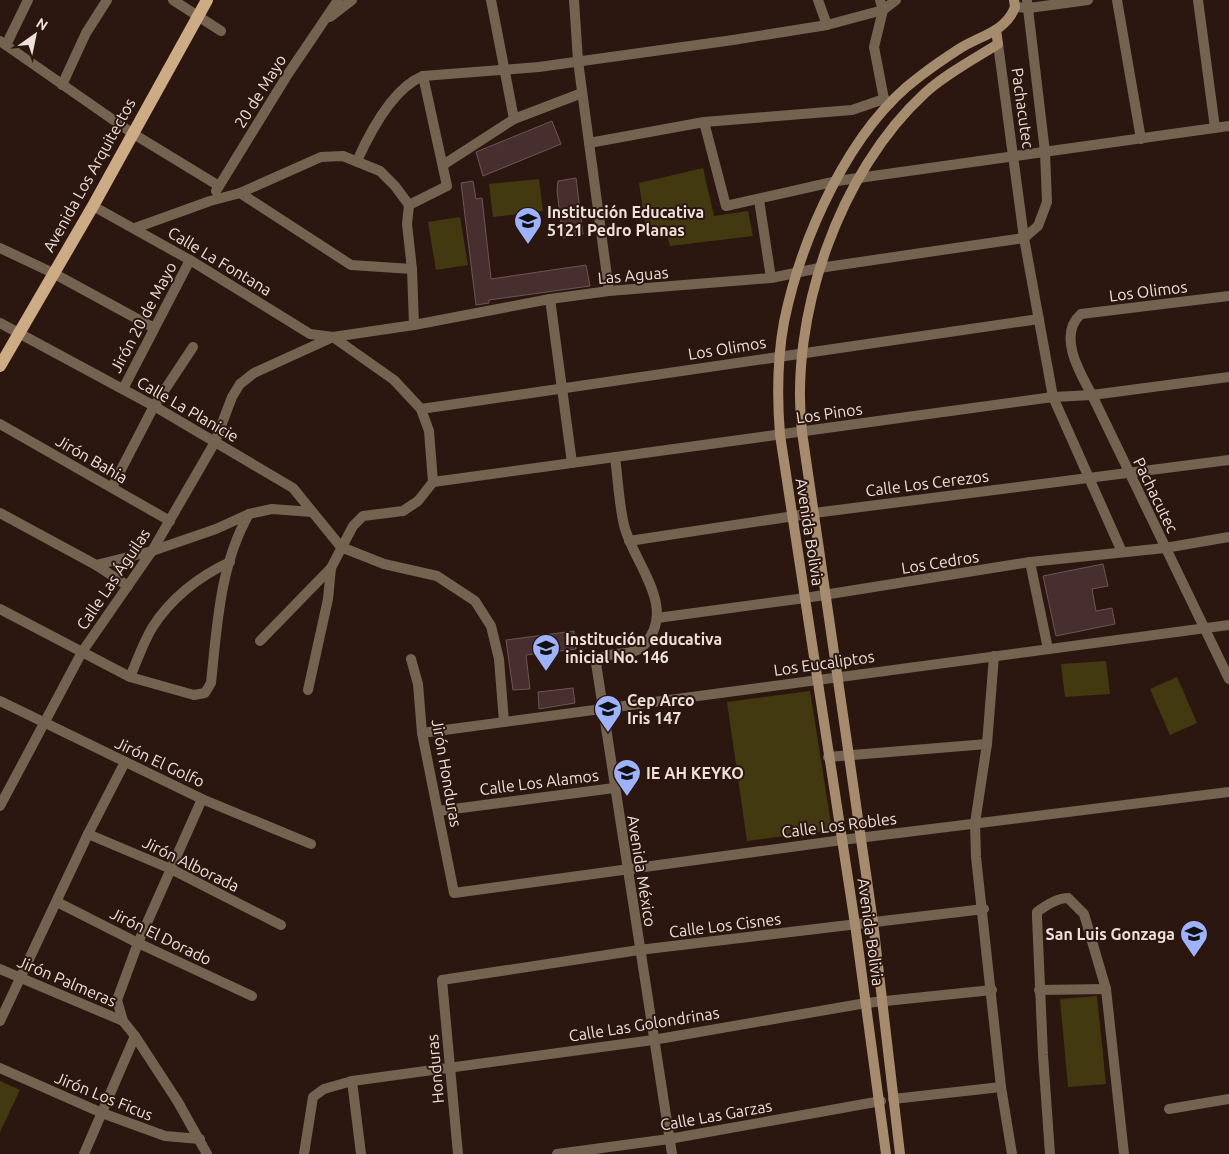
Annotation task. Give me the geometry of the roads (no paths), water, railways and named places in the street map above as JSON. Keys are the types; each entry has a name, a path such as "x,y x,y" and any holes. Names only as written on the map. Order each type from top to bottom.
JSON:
{"main road":[{"name":"Avenida Los Arquitectos","path":"0,366 93,206 207,0"},
{"name":"Avenida Bolivia","path":"886,1154 855,924 780,435 777,394 780,356 784,323 798,271 815,226 837,181 861,139 887,101 960,48 1005,24 1015,4"},
{"name":"Pachacutec","path":"996,30 998,44"},
{"name":"Avenida Bolivia","path":"900,1154 873,922 798,401 802,352 819,268 836,227 860,178 886,135 926,92 998,44"}],"street":[{"path":"28,0 3,43 132,134 219,186"},
{"path":"62,86 86,33 107,0"},
{"path":"173,0 221,31"},
{"name":"20 de Mayo","path":"210,200 288,74 338,0"},
{"path":"323,22 352,0"},
{"path":"492,0 503,69 514,119"},
{"path":"574,0 578,60 610,291"},
{"path":"818,0 827,25"},
{"path":"357,161 371,131 393,101 414,80 424,76 578,60 733,40 827,25 896,0"},
{"path":"1015,4 1088,0"},
{"path":"1117,0 1141,139"},
{"path":"1198,0 1215,128"},
{"path":"1024,238 1038,226 1047,202 1045,152 1028,4"},
{"path":"589,143 704,122 852,110 887,101 874,47 882,5"},
{"name":"Pachacutec","path":"998,44 1024,238 1052,397 1122,552"},
{"path":"408,206 447,186 426,97 424,76"},
{"path":"443,164 514,119 582,92"},
{"path":"704,122 726,206 837,181 1229,126"},
{"path":"135,228 210,200 240,193 321,157 343,156 380,171 395,186 408,206 407,224 412,269 414,325"},
{"path":"240,193 351,265 412,269"},
{"path":"759,200 771,278"},
{"name":"Calle La Fontana","path":"93,206 190,260 310,334 333,337"},
{"name":"Las Aguas","path":"254,373 333,337 414,325 550,299 610,291 771,278 798,271 1024,238"},
{"path":"0,248 53,273 154,328"},
{"name":"Jirón 20 de Mayo","path":"122,389 190,260"},
{"name":"Los Olimos","path":"1072,322 1081,314 1229,296"},
{"path":"550,299 572,463"},
{"name":"Los Olimos","path":"421,409 1038,319"},
{"name":"Pachacutec","path":"1072,322 1070,334 1076,365 1229,679"},
{"name":"Calle La Planicie","path":"0,323 154,406 293,488 341,547"},
{"path":"260,641 331,568 352,526 364,516 404,511 418,501 433,482 429,431 421,409 394,380 333,337"},
{"path":"112,487 154,406 193,347"},
{"name":"Calle Las Águilas","path":"1,800 82,652 152,551 170,521 215,442 232,398 240,384 254,373"},
{"name":"Los Pinos","path":"433,482 1052,397 1092,395 1229,377"},
{"name":"Jirón Bahia","path":"0,424 170,521"},
{"path":"615,457 624,524 629,541 656,598 657,618"},
{"name":"Calle Los Cerezos","path":"629,541 814,513 1229,460"},
{"path":"96,565 152,551 216,529 249,514 272,509 312,512"},
{"path":"0,514 96,565 128,586"},
{"path":"0,608 130,677 194,695 205,693 210,682 219,610 230,562 237,536 249,514"},
{"name":"Los Cedros","path":"657,618 826,595 1030,562 1165,548 1229,537"},
{"path":"341,547 384,564 437,576 475,601 491,626 497,651 504,722"},
{"path":"130,677 151,629 168,606 204,574 230,562"},
{"path":"1030,562 1048,649"},
{"path":"308,690 327,609 331,568"},
{"name":"Avenida México","path":"657,618 655,628 643,647 634,651 608,654 600,658 596,663 672,1154"},
{"name":"Los Eucaliptos","path":"422,733 1229,625"},
{"path":"994,656 987,744 975,823 976,857 984,909 1001,1087 1012,1154"},
{"name":"Jirón Honduras","path":"411,659 418,684 422,733 454,892"},
{"name":"Jirón El Golfo","path":"0,701 202,799 311,844"},
{"path":"828,757 987,744"},
{"path":"0,1022 19,977 58,902 88,834 125,762"},
{"name":"Calle Los Alamos","path":"438,811 614,788"},
{"name":"Calle Los Robles","path":"454,892 861,837 1229,792"},
{"path":"202,799 138,943 117,1000 123,1021 135,1036 200,1139 207,1154"},
{"name":"Jirón Alborada","path":"88,834 170,869 281,925"},
{"path":"1050,1154 1039,990 1037,912 1063,898 1068,898 1084,914 1106,989 1124,1154"},
{"name":"Jirón El Dorado","path":"58,902 138,943 252,996"},
{"name":"Calle Los Cisnes","path":"442,980 639,950 984,909"},
{"name":"Jirón Palmeras","path":"0,969 123,1021"},
{"name":"Honduras","path":"442,980 458,1154"},
{"path":"1039,990 1106,989"},
{"name":"Calle Las Golondrinas","path":"304,1154 313,1097 318,1092 352,1081 450,1066 653,1040 866,1003 992,990"},
{"path":"84,1154 135,1036"},
{"name":"Jirón Los Ficus","path":"0,1068 102,1113 165,1136 200,1139"},
{"path":"352,1081 361,1154"},
{"path":"893,1100 1001,1087"},
{"path":"1169,1109 1229,1100"},
{"name":"Calle Las Garzas","path":"557,1154 669,1138 880,1101"}],"place":[{"name":"Institución Educativa 5121 Pedro Planas","path":"528,245"},
{"name":"Institución educativa inicial No. 146","path":"546,672"},
{"name":"Cep Arco Iris 147","path":"608,733"},
{"name":"IE AH KEYKO","path":"627,797"},
{"name":"San Luis Gonzaga","path":"1194,958"}]}
